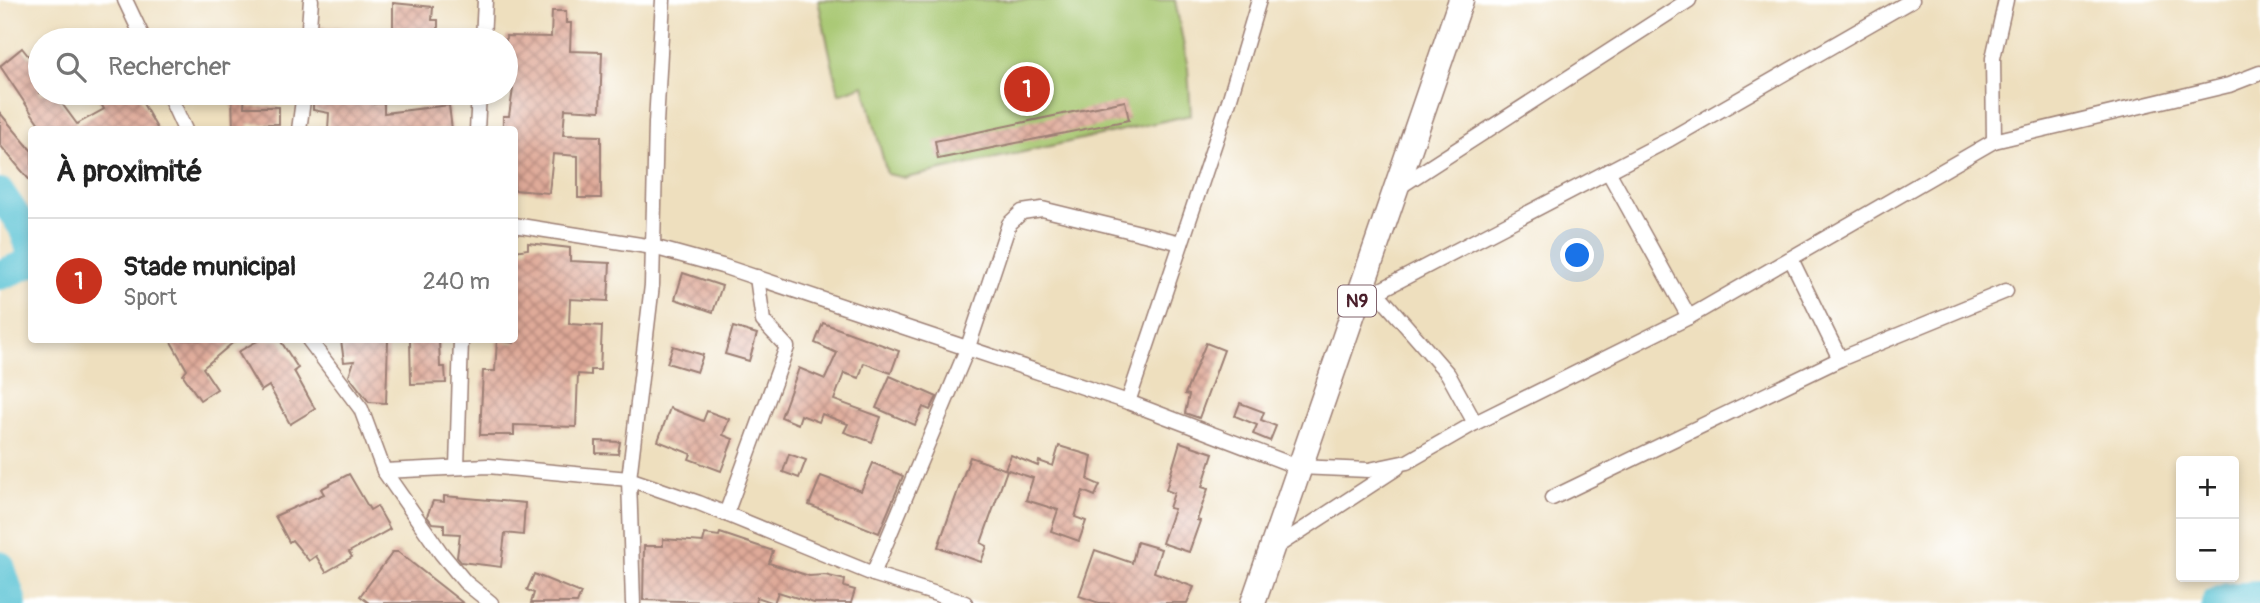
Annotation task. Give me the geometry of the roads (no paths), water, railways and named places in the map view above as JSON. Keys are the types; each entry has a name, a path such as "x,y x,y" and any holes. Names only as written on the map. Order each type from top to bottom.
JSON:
{"highway":[{"name":"N9","path":"1253,603 1298,467 1371,286 1396,190 1461,0"}],"street":[{"path":"125,0 138,28"},
{"path":"309,28 311,0"},
{"path":"484,28 485,0"},
{"path":"633,603 629,479 652,285 663,0"},
{"path":"1128,402 1259,0"},
{"path":"1396,190 1689,0"},
{"path":"1475,424 1448,374 1371,286 1608,171 1912,0"},
{"path":"1994,141 1993,58 2006,0"},
{"path":"1269,552 1360,489 1407,462 1475,424 1689,317 1994,141 2229,85 2260,73"},
{"path":"174,105 183,126"},
{"path":"300,126 302,105"},
{"path":"477,126 478,105"},
{"path":"1608,171 1689,317"},
{"path":"873,574 968,347 1009,224 1022,212 1042,209 1181,243"},
{"path":"518,226 653,247 757,278 1128,402 1298,467 1369,470 1407,462"},
{"path":"1791,259 1840,359"},
{"path":"726,514 787,346 763,321 757,278"},
{"path":"1552,498 1840,359 2006,291"},
{"path":"311,343 361,409 384,471 441,553 466,582 491,603"},
{"path":"457,467 461,343"},
{"path":"384,471 488,466 629,479 726,514 873,574 965,603"}],"waterway":[{"path":"0,193 23,227 28,241"},
{"path":"0,275 28,264"},
{"path":"0,566 12,603"},
{"path":"2216,603 2227,598 2260,596"}],"place":[{"name":"Stade municipal","path":"1027,89"}]}
